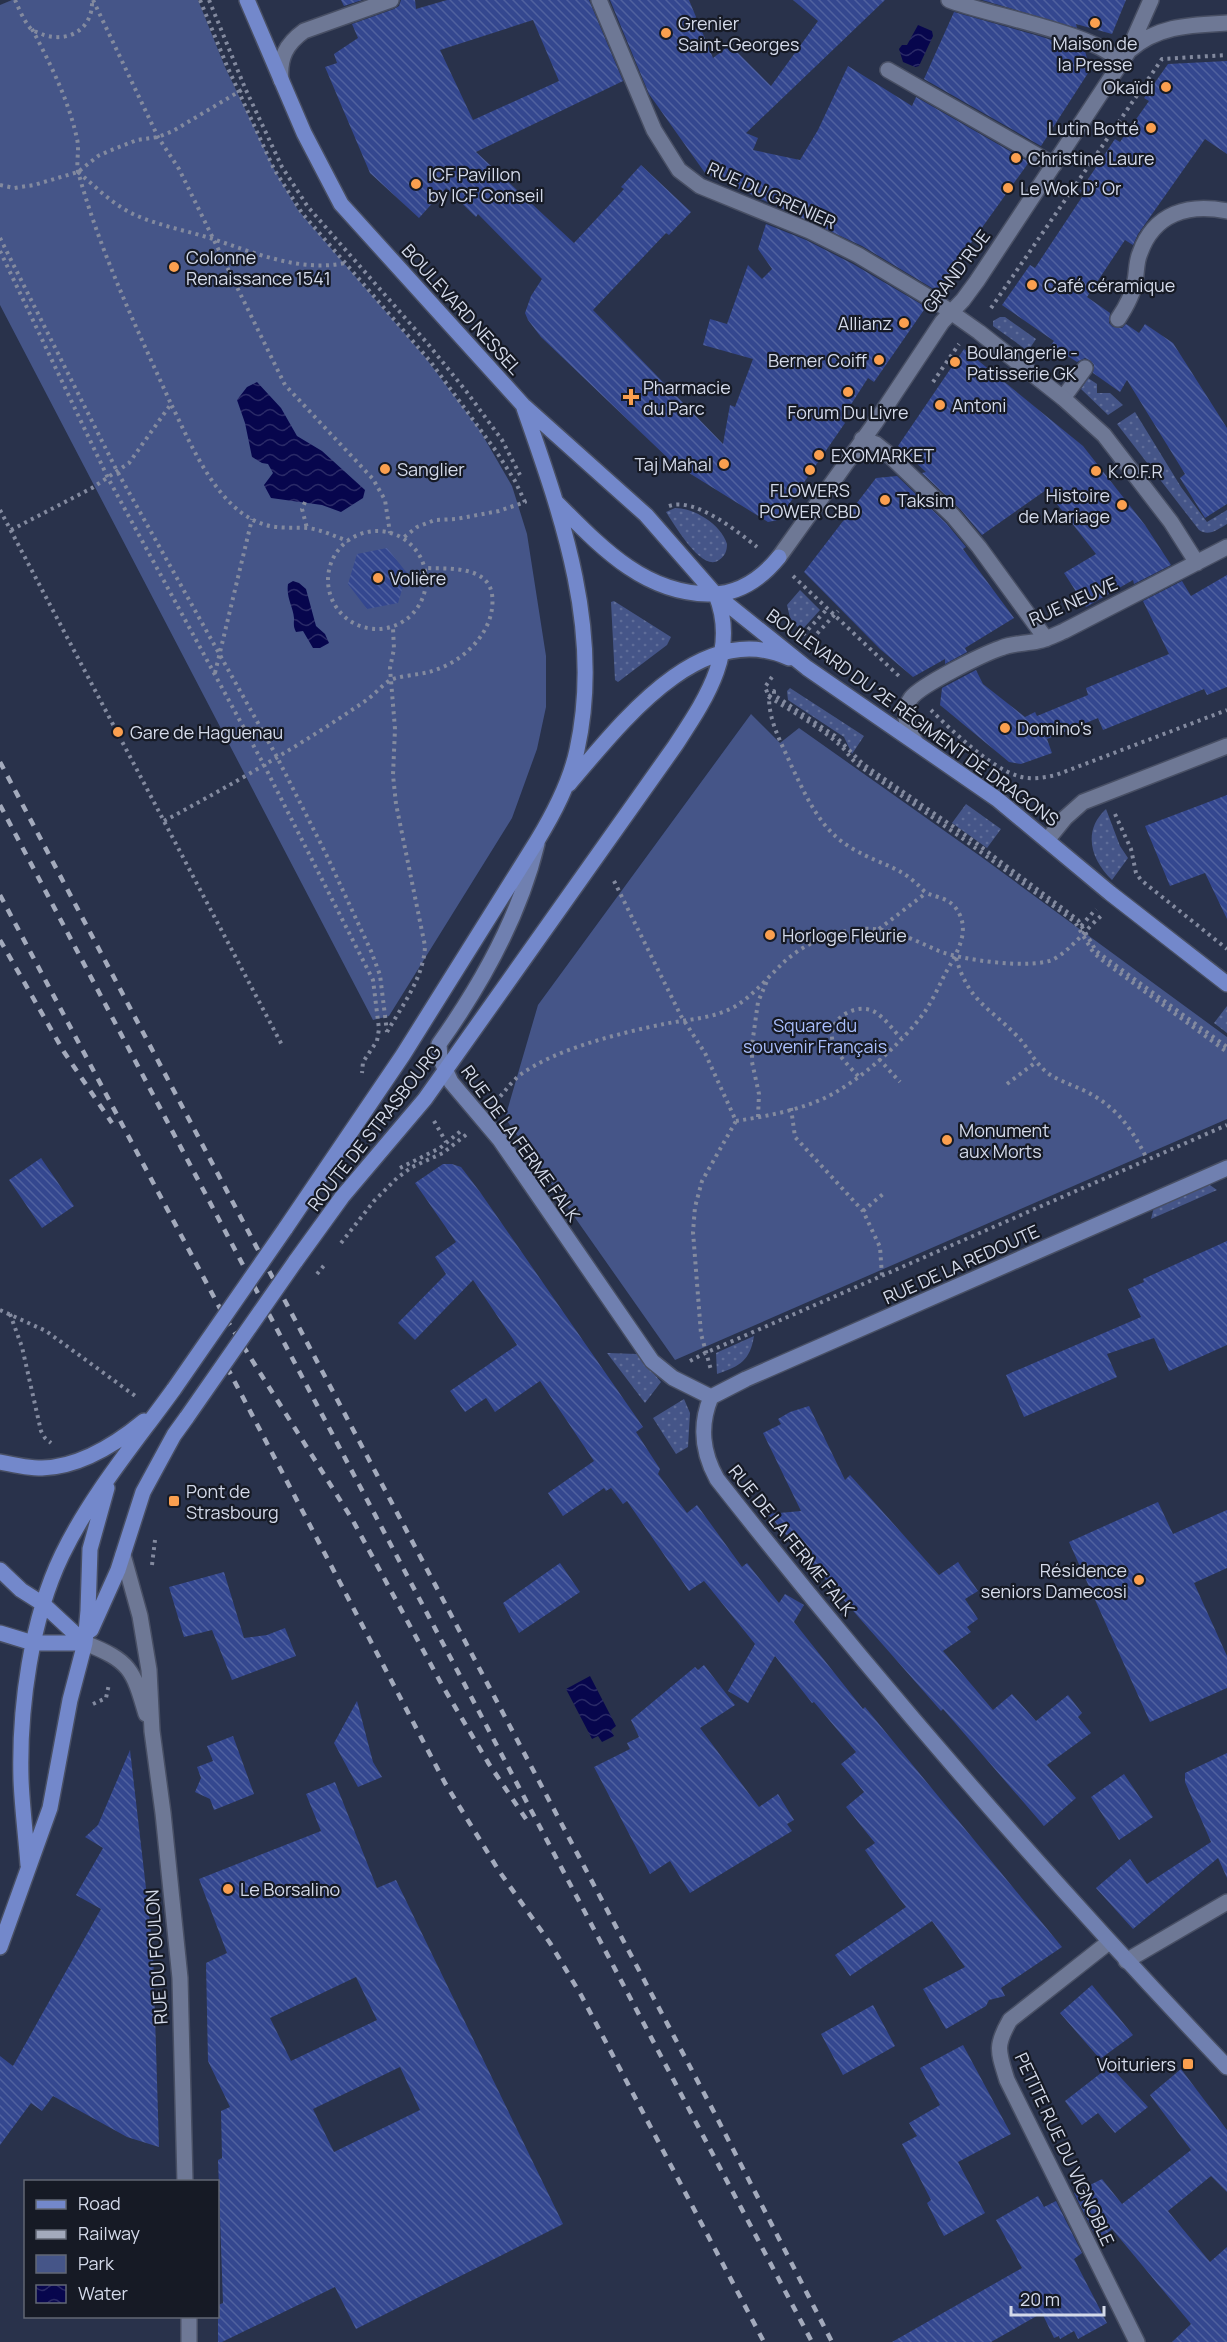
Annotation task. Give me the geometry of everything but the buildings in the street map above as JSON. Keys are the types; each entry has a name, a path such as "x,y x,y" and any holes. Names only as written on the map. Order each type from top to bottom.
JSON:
{"main road":[{"name":"BOULEVARD NESSEL","path":"247,0 304,133 341,204 523,405 646,515 716,595"},
{"name":"ROUTE DE STRASBOURG","path":"28,1865 21,1778 25,1695 33,1643 43,1604 62,1554 111,1473 174,1389 403,1055 554,813 577,750 587,666 580,598 557,503 523,405"},
{"path":"557,503 610,554 650,581 681,592 716,595 740,589 750,584 779,557"},
{"name":"ROUTE DE STRASBOURG","path":"0,1947 50,1808 70,1700 85,1643 123,1555 135,1513 147,1484 174,1435 295,1262 342,1197 425,1098 675,747 709,690 723,652 724,622 716,595"},
{"name":"BOULEVARD DU 2E RÉGIMENT DE DRAGONS","path":"716,595 807,668 997,799 1048,839 1110,893 1227,984"},
{"name":"ROUTE DE STRASBOURG","path":"563,791 610,737 655,693 688,667 723,652 743,649 767,651 786,657 807,668"},
{"path":"0,1462 44,1468 72,1462 113,1444 164,1403"},
{"name":"ROUTE DE STRASBOURG","path":"85,1643 90,1549 111,1473"},
{"path":"0,1570 21,1590 43,1604 85,1643"},
{"path":"0,1634 33,1643 85,1643"}],"street":[{"path":"281,81 280,68 286,48 293,39 330,21 391,0"},
{"name":"RUE DU GRENIER","path":"599,0 654,130 679,170 700,186 810,231 858,255 901,279 951,312 1063,398 1104,435 1171,522 1197,563"},
{"path":"949,0 1071,37 1107,51 1116,57 1124,58 1144,39 1163,30 1187,25 1227,23"},
{"name":"GRAND'RUE","path":"779,557 942,322 977,281 1124,58 1151,0"},
{"path":"888,70 1054,165"},
{"path":"1118,319 1133,291 1140,251 1157,226 1181,210 1196,207 1227,211"},
{"path":"1063,398 1086,368"},
{"path":"862,439 876,444 886,452 953,516 979,547 1046,639"},
{"name":"RUE NEUVE","path":"915,741 907,728 905,718 910,700 920,690 988,653 1003,647 1046,639 1227,547"},
{"path":"1048,839 1083,801 1227,746"},
{"name":"RUE DE LA FERME FALK","path":"537,842 530,874 504,936 439,1044 444,1071 500,1140 652,1361 673,1378 711,1397 705,1411 702,1429 708,1462 717,1479 790,1572 1025,1850 1227,2067"},
{"name":"RUE DE LA REDOUTE","path":"711,1397 746,1379 1227,1168"},
{"name":"RUE DU FOULON","path":"123,1555 142,1626 149,1670 152,1731 180,1978 185,2180"},
{"name":"RUE DU FOULON","path":"85,1643 125,1663 135,1679 152,1731"},
{"path":"1126,1961 1227,1902"},
{"name":"PETITE RUE DU VIGNOBLE","path":"1109,1942 1010,2020 1000,2038 999,2054 1007,2080 1137,2342"},
{"path":"189,2318 189,2342"}],"path":[{"path":"15,0 45,54 70,113 77,140 78,172 119,290 200,462 219,492 252,519 266,525 321,531 348,541"},
{"path":"32,29 51,37 65,37 78,33 90,17 93,0"},
{"path":"93,0 158,137 179,169 285,385 374,479 385,500 390,533"},
{"path":"200,0 274,169 302,213 430,361 496,451 525,502 499,511 456,519 435,520 417,527 403,538"},
{"path":"992,308 1162,59 1227,55"},
{"path":"0,185 14,188 34,185 78,172 98,156 137,140 158,137 214,108 245,88"},
{"path":"78,172 118,206 134,215 261,256 321,266 346,262"},
{"path":"0,238 117,471 277,757 371,951 380,975 387,1032 417,979 425,946 396,804 393,775 395,729 390,668 394,639 393,628"},
{"path":"0,251 108,478 264,765 373,980 379,1029 377,1041 368,1054"},
{"path":"11,530 117,471 137,454 171,404"},
{"path":"305,502 302,509 307,528"},
{"path":"669,506 681,504 695,506 763,551"},
{"path":"0,510 283,1047"},
{"path":"215,673 252,519"},
{"path":"376,531 403,538 421,556 425,568 427,583 424,598 416,611 393,628 370,630 340,615 332,601 327,584 329,568 336,552 348,541 361,534 376,531"},
{"path":"164,821 277,757 368,699 391,680 432,671 453,661 481,637 490,620 492,594 489,586 478,575 470,571 425,568"},
{"path":"803,634 828,608"},
{"path":"812,639 838,610"},
{"path":"736,1121 791,1108 835,1093 858,1076 901,1038 926,1009 963,941 960,917 955,908 944,898 926,893 910,876 852,849 829,832 817,815 771,720 769,697 765,687"},
{"path":"769,697 774,691 774,695 835,736 862,764 968,837 1080,927 1093,952 1102,960 1227,1050"},
{"path":"1098,768 1095,760 1227,710"},
{"path":"1113,811 1125,832 1134,865 1141,880 1227,949"},
{"path":"614,881 683,1020 705,1053 736,1121"},
{"path":"879,929 926,893"},
{"path":"1080,927 1099,905"},
{"path":"497,1100 517,1077 538,1064 604,1039 683,1020 720,1014 741,1002 790,957 812,942 844,932 879,929 905,935 956,957 1039,964 1056,958 1107,910"},
{"path":"956,957 962,978 990,1014 1018,1037 1036,1062 1059,1080 1105,1102 1135,1134 1146,1159"},
{"path":"758,1117 759,1094 752,1062 752,1045 758,1002 767,980"},
{"path":"858,1076 844,1061 832,1038 834,1025 843,1015 854,1009 875,1012 901,1038"},
{"path":"879,1059 900,1082"},
{"path":"1007,1084 1036,1062"},
{"path":"791,1108 795,1137 863,1211 880,1247 882,1276"},
{"path":"711,1371 701,1334 693,1232 695,1206 702,1181 736,1121"},
{"path":"681,1366 705,1353 1227,1125"},
{"path":"393,1173 410,1161 440,1148 461,1132"},
{"path":"338,1246 374,1201 397,1178 412,1167 443,1153 468,1133"},
{"path":"863,1211 883,1194"},
{"path":"0,1310 46,1331 138,1398"},
{"path":"10,1314 22,1347 41,1431 52,1444"},
{"path":"152,1573 152,1555 158,1529"}],"green space":[{"path":"12,0 198,0 225,67 274,169 298,210 425,357 479,429 512,486 527,534 546,656 546,707 537,749 512,818 389,1016 373,1020 0,305 0,5"},
{"path":"1005,317 1036,339 1028,351 993,326 993,321"},
{"path":"1088,378 1097,384 1097,393 1110,393 1123,405 1108,415 1081,389"},
{"path":"1135,412 1181,487 1207,522 1227,510 1227,524 1206,533 1199,530 1117,424"},
{"path":"675,508 706,518 719,530 727,544 727,549 719,560 712,562 705,560 689,545 666,512"},
{"path":"800,590 820,610 801,631 790,618 787,605"},
{"path":"614,601 671,637 667,645 618,682 615,680 611,602"},
{"path":"790,688 864,736 852,754 844,737 788,700 787,691"},
{"name":"Square du souvenir Français","path":"751,714 780,743 799,728 980,856 1227,1037 1227,1119 675,1360 505,1118 538,1005"},
{"path":"966,804 1001,829 987,848 952,823"},
{"path":"1106,809 1120,846 1128,858 1112,880 1099,864 1092,845 1094,827"},
{"path":"1227,1006 1227,1033 1214,1023"},
{"path":"1207,1183 1217,1190 1151,1219 1154,1207"},
{"path":"754,1336 750,1351 743,1361 717,1374 716,1353"},
{"path":"607,1353 637,1354 661,1382 645,1403"},
{"path":"684,1399 690,1413 688,1447 676,1454 653,1418"}],"water":[{"path":"918,25 932,31 933,36 919,66 915,67 903,62 899,49 902,45 907,45"},
{"path":"257,382 281,408 297,436 322,451 365,490 363,498 341,512 322,505 271,498 264,485 273,473 268,464 252,457 245,423 237,400 247,387"},
{"path":"293,581 306,589 316,626 325,634 329,643 320,648 313,648 303,631 296,632 295,630 288,589 288,584"},
{"path":"590,1676 616,1726 611,1730 614,1736 602,1742 598,1736 592,1739 566,1689"}],"railway":[{"path":"0,762 715,2114 832,2342"},
{"path":"0,805 812,2342"},
{"path":"0,895 223,1314 352,1519 442,1685 489,1764 530,1825"},
{"path":"0,940 64,1052 112,1123"},
{"path":"227,1367 445,1783 499,1871 550,1943 581,1995 764,2342"}],"place":[{"name":"Maison de la Presse","path":"1095,23"},
{"name":"Grenier Saint-Georges","path":"666,33"},
{"name":"Okaïdi","path":"1166,87"},
{"name":"Lutin Botté","path":"1151,128"},
{"name":"Christine Laure","path":"1016,158"},
{"name":"ICF Pavillon by ICF Conseil","path":"416,184"},
{"name":"Le Wok D‘ Or","path":"1008,188"},
{"name":"Colonne Renaissance 1541","path":"174,267"},
{"name":"Café céramique","path":"1032,285"},
{"name":"Allianz","path":"904,323"},
{"name":"Berner Coiff","path":"879,360"},
{"name":"Boulangerie - Patisserie GK","path":"955,362"},
{"name":"Forum Du Livre","path":"848,392"},
{"name":"Pharmacie du Parc","path":"631,397"},
{"name":"Antoni","path":"940,405"},
{"name":"EXOMARKET","path":"819,455"},
{"name":"Taj Mahal","path":"724,464"},
{"name":"Sanglier","path":"385,469"},
{"name":"FLOWERS POWER CBD","path":"810,470"},
{"name":"K.O.F.R","path":"1096,471"},
{"name":"Taksim","path":"885,500"},
{"name":"Histoire de Mariage","path":"1122,505"},
{"name":"Volière","path":"378,578"},
{"name":"Domino's","path":"1005,728"},
{"name":"Gare de Haguenau","path":"118,732"},
{"name":"Horloge Fleurie","path":"770,935"},
{"name":"Monument aux Morts","path":"947,1140"},
{"name":"Pont de Strasbourg","path":"174,1501"},
{"name":"Résidence seniors Damecosi","path":"1139,1580"},
{"name":"Le Borsalino","path":"228,1889"},
{"name":"Voituriers","path":"1188,2064"}]}
